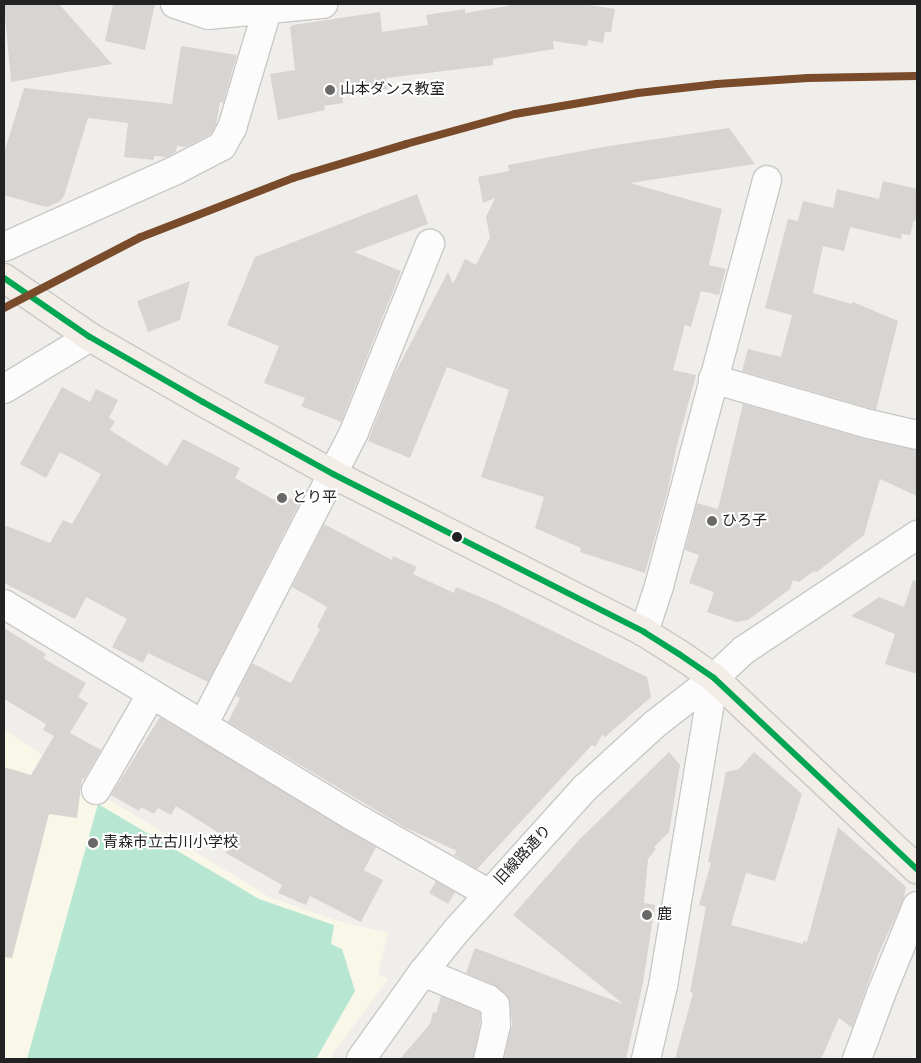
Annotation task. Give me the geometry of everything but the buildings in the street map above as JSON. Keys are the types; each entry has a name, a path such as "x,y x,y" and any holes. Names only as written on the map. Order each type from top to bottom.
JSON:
{"main road":[{"path":"4,278 90,337 333,474 644,632 714,678 917,869"}],"street":[{"path":"175,4 208,15 268,7 322,4"},
{"path":"4,247 174,170 222,146 232,128 268,7"},
{"path":"644,632 662,577 767,180"},
{"path":"204,723 354,432 430,244"},
{"path":"4,389 90,337"},
{"path":"713,379 869,424 917,435"},
{"name":"旧線路通り","path":"361,1059 423,972 488,893 585,788 655,724 714,678 744,650 917,535"},
{"path":"4,604 151,695 204,723 351,814 488,893"},
{"path":"646,1059 663,986 714,678"},
{"path":"96,790 151,695"},
{"path":"857,1059 884,986 917,906"},
{"path":"423,972 488,999 494,1005 496,1025 488,1059"}],"shaded area":[{"name":"青森市立古川小学校","path":"4,729 82,783 269,897 338,921 388,933 378,974 388,979 329,1059 4,1059"}],"green space":[{"name":"青森市立古川小学校","path":"98,804 259,899 334,925 331,944 342,949 355,991 316,1059 27,1059"}],"transit line":[{"path":"4,308 141,237 293,178 515,114 638,93 717,84 808,78 917,76"},
{"path":"4,278 90,337 203,402 333,474 644,632 679,654 714,678 917,869"}],"place":[{"name":"山本ダンス教室","path":"330,90"},
{"name":"とり平","path":"282,498"},
{"name":"ひろ子","path":"712,521"},
{"name":"青森市立古川小学校","path":"93,843"},
{"name":"鹿","path":"647,915"}]}
